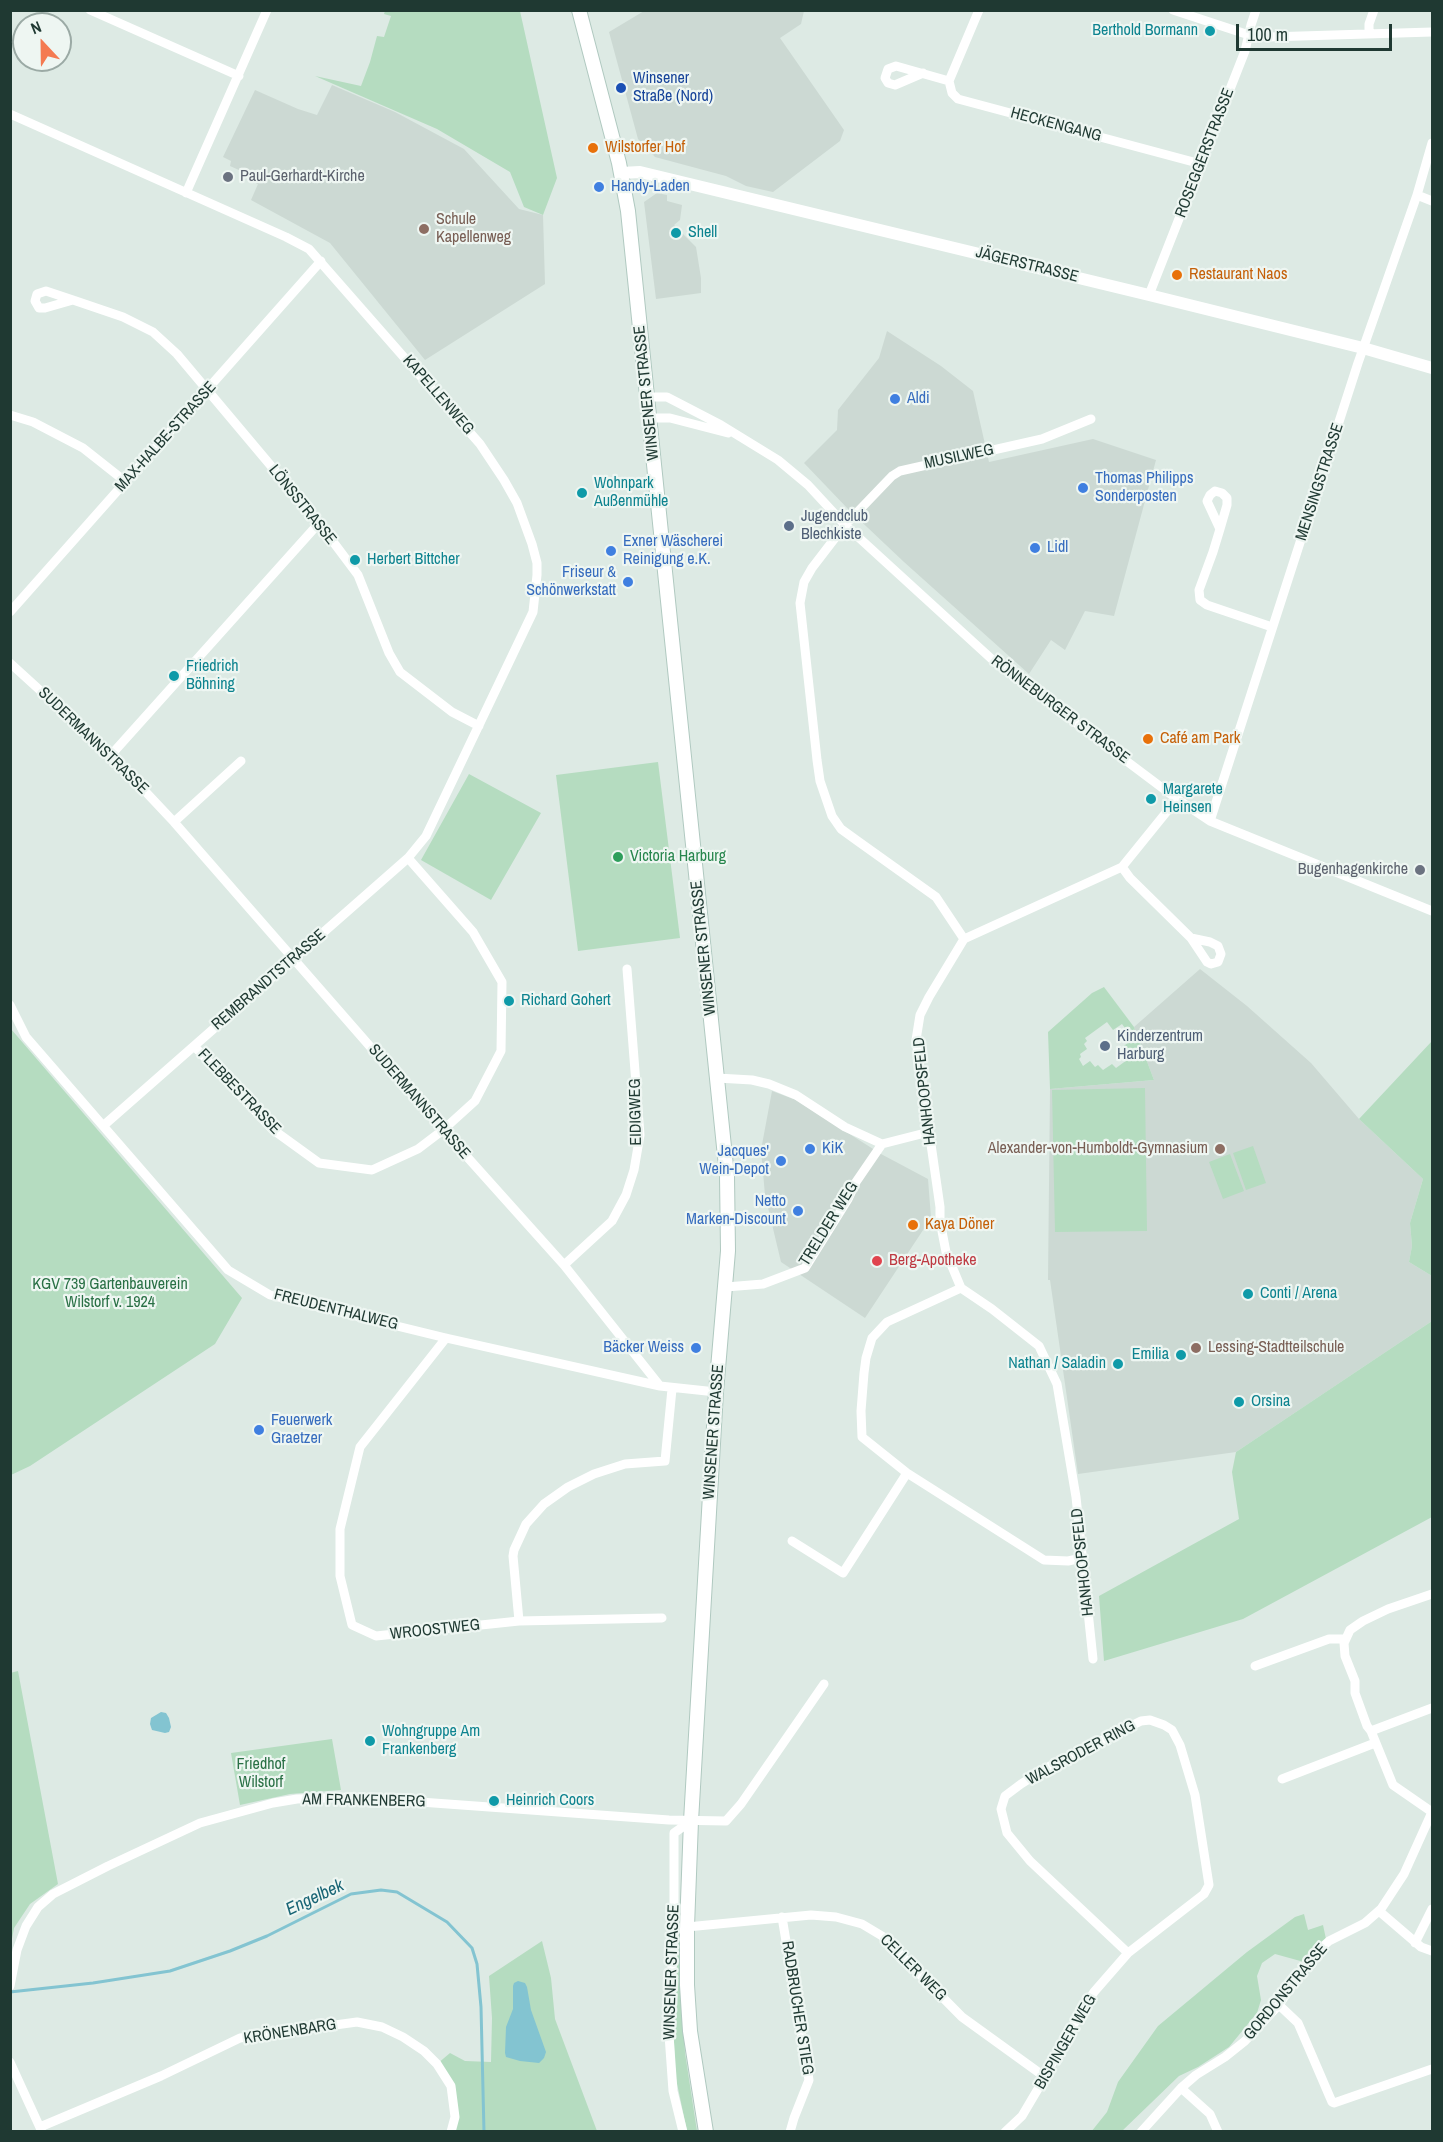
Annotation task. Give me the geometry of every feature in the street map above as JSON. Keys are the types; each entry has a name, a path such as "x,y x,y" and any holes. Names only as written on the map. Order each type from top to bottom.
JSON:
{"main road":[{"name":"WINSENER STRASSE","path":"579,10 621,173 629,220 728,1198 726,1287 716,1392 687,1927 690,2031 706,2132"}],"street":[{"path":"90,10 238,76"},
{"path":"186,193 267,10"},
{"path":"922,73 949,81 979,10"},
{"path":"1173,10 1249,35 1268,37 1432,33"},
{"name":"ROSEGGERSTRASSE","path":"1149,295 1245,51 1256,10"},
{"path":"1369,34 1369,24 1374,10"},
{"name":"HECKENGANG","path":"949,81 949,88 958,99 1201,164"},
{"name":"KAPELLENWEG","path":"10,114 309,249 480,444 508,488 523,518 532,544 537,575 533,612 426,836 408,858"},
{"name":"MENSINGSTRASSE","path":"1210,821 1363,348 1417,195 1432,143"},
{"name":"JÄGERSTRASSE","path":"621,173 640,172 1149,295 1363,348 1432,368"},
{"path":"1417,195 1432,201"},
{"name":"MAX-HALBE-STRASSE","path":"10,612 321,261"},
{"name":"LÖNSSTRASSE","path":"73,300 123,317 153,332 177,354 319,524 358,575 389,653 400,672 452,712 479,726"},
{"name":"RÖNNEBURGER STRASSE","path":"648,397 667,397 778,460 808,485 845,525 996,663 1177,799 1210,821 1432,911"},
{"path":"10,415 33,422 83,448 126,482"},
{"name":"RÖNNEBURGER STRASSE","path":"650,417 670,418 736,435"},
{"name":"MUSILWEG","path":"845,525 892,476 900,471 1042,439 1091,419"},
{"path":"111,755 319,524"},
{"path":"845,525 812,568 804,582 800,603 820,781 837,825 936,897 964,939 1122,867 1177,799"},
{"path":"1220,529 1199,590 1200,600 1207,605 1272,627"},
{"name":"SUDERMANNSTRASSE","path":"10,663 111,755 174,822 443,1130 564,1264 660,1386"},
{"path":"174,822 241,761"},
{"name":"REMBRANDTSTRASSE","path":"103,1126 408,858"},
{"name":"FLEBBESTRASSE","path":"194,1046 272,1129 319,1163 372,1170 418,1149 443,1130 475,1101 501,1051 502,982 473,932 408,858"},
{"path":"1122,867 1130,878 1191,938"},
{"name":"HANHOOPSFELD","path":"964,939 920,1015 916,1040 946,1252 961,1288 987,1305 1039,1346 1058,1384 1077,1497 1093,1659"},
{"name":"EIDIGWEG","path":"564,1264 612,1221 626,1195 634,1170 639,1135 627,969"},
{"name":"FREUDENTHALWEG","path":"10,1005 26,1037 228,1270 270,1295 672,1389 716,1392"},
{"path":"717,1078 752,1080 769,1084 796,1095 845,1127 882,1144 929,1132"},
{"name":"TRELDER WEG","path":"726,1287 763,1284 805,1268 856,1182 882,1144"},
{"path":"961,1288 887,1322 872,1338 866,1358 861,1411 862,1437 908,1473 1044,1560 1068,1561 1082,1558"},
{"name":"WROOSTWEG","path":"446,1338 360,1447 340,1529 340,1576 352,1625 376,1636 519,1621 662,1618"},
{"path":"519,1621 513,1556 526,1524 544,1504 568,1486 594,1474 625,1464 664,1461 672,1389"},
{"path":"792,1541 843,1573 908,1473"},
{"path":"1432,1594 1388,1609 1363,1621 1350,1630 1345,1639 1344,1651 1367,1726 1394,1785 1432,1812"},
{"path":"1255,1666 1329,1639 1345,1639"},
{"path":"691,1821 722,1822 730,1818 824,1684"},
{"path":"1371,1731 1432,1708"},
{"name":"WALSRODER RING","path":"1150,1720 1172,1730 1180,1745 1195,1795 1209,1885 1204,1894 1128,1953 1030,1861 1007,1833 1001,1809 1005,1797 1048,1767 1131,1725 1150,1720"},
{"path":"1282,1779 1375,1743"},
{"name":"AM FRANKENBERG","path":"11,1985 17,1950 26,1926 38,1907 53,1894 200,1823 273,1803 297,1799 351,1797 691,1821"},
{"name":"GORDONSTRASSE","path":"1141,2132 1196,2075 1239,2048 1279,2005 1319,1950 1329,1941 1365,1923 1379,1911 1388,1901 1404,1874 1432,1812"},
{"name":"WINSENER STRASSE","path":"683,2132 673,2091 669,2034 674,1833 691,1821"},
{"path":"1415,1943 1432,1909"},
{"path":"1379,1911 1415,1943 1425,1950 1432,1951"},
{"name":"CELLER WEG","path":"687,1927 811,1915 836,1917 862,1924 873,1930 962,2017 1046,2078"},
{"name":"RADBRUCHER STIEG","path":"782,1917 809,2080 790,2132"},
{"name":"BISPINGER WEG","path":"1005,2132 1022,2116 1046,2078 1065,2038 1094,1992 1128,1953"},
{"path":"1279,2005 1298,2023 1334,2103 1432,2068"},
{"name":"KRÖNENBARG","path":"41,2129 240,2038 357,2022 382,2027 403,2037 424,2050 440,2068 453,2094 455,2117 451,2132"},
{"path":"10,2062 41,2129"},
{"path":"1181,2088 1210,2114 1218,2132"}],"shaded area":[{"path":"644,11 804,11 801,24 780,38 844,130 840,141 773,192 746,186 726,176 655,157 638,139 609,32"},
{"name":"Schule Kapellenweg","path":"332,85 395,112 464,149 519,209 543,215 545,284 425,360 330,243 251,200 258,184 248,180 250,175 230,166 231,161 223,157 255,90 317,115"},
{"path":"657,193 667,195 667,201 682,205 680,220 674,225 696,247 701,293 656,299 644,202"},
{"path":"887,331 941,366 973,391 989,462 1093,439 1156,460 1114,616 1085,611 1065,650 1051,640 1029,674 904,562 804,463 837,430 838,410 879,358"},
{"name":"Alexander-von-Humboldt-Gymnasium","path":"1200,969 1247,1006 1311,1063 1359,1119 1423,1179 1410,1223 1412,1246 1409,1262 1432,1276 1432,1321 1236,1452 1078,1474 1050,1280 1048,1280 1050,1089 1154,1080 1134,1027"},
{"path":"772,1091 796,1100 881,1154 928,1179 931,1218 865,1318 781,1262 765,1195 761,1150"}],"green space":[{"path":"385,11 520,11 557,178 543,215 524,207 510,172 437,129 315,76 361,86 377,36 384,37 391,16 384,14"},
{"name":"Victoria Harburg","path":"658,762 680,938 578,951 556,775"},
{"path":"469,774 541,813 491,900 421,860"},
{"path":"1104,987 1134,1027 1154,1080 1050,1089 1048,1032 1092,993","holes":["1107,1022 1113,1030 1122,1024 1133,1039 1121,1048 1127,1060 1116,1068 1112,1064 1103,1070 1098,1065 1095,1067 1090,1061 1083,1066 1079,1059 1080,1054 1087,1049 1084,1044 1087,1041 1085,1038"]},
{"name":"KGV 739 Gartenbauverein Wilstorf v. 1924","path":"11,1029 242,1298 215,1344 30,1466 11,1475"},
{"path":"1432,1041 1432,1276 1409,1262 1412,1246 1410,1223 1423,1179 1359,1119"},
{"path":"1145,1088 1147,1231 1055,1232 1052,1090"},
{"path":"1253,1146 1266,1183 1246,1190 1233,1153"},
{"path":"1230,1154 1244,1191 1223,1199 1209,1162"},
{"path":"1432,1321 1432,1517 1243,1619 1104,1661 1099,1596 1239,1519 1232,1472 1236,1452"},
{"path":"18,1671 58,1884 30,1904 14,1928 11,1944 10,1673"},
{"name":"Friedhof Wilstorf","path":"332,1739 341,1790 290,1794 240,1805 231,1753"},
{"path":"1304,1914 1308,1930 1323,1925 1326,1939 1304,1962 1275,1954 1262,1963 1257,1976 1261,2000 1257,2013 1229,2047 1179,2076 1122,2131 1091,2132 1107,2112 1118,2082 1158,2026 1247,1952 1295,1917"},
{"path":"678,1932 685,2053 697,2131 687,2131 675,2074"},
{"path":"542,1941 551,1978 555,2019 597,2131 451,2131 453,2094 437,2064 450,2053 465,2061 491,2062 492,2018 489,1976"}],"water":[{"path":"161,1712 166,1713 169,1718 171,1727 169,1732 152,1730 151,1718"},
{"path":"518,1981 525,1983 527,1987 531,2010 546,2052 539,2063 506,2057 506,2027 513,2009 513,1986"}],"waterway":[{"name":"Engelbek","path":"10,1992 93,1983 170,1971 267,1936 351,1894 381,1890 397,1892 447,1922 472,1948 477,1964 481,2007 484,2132"}],"place":[{"name":"Berthold Bormann","path":"1210,31"},
{"name":"Winsener Straße (Nord)","path":"621,88"},
{"name":"Wilstorfer Hof","path":"593,148"},
{"name":"Paul-Gerhardt-Kirche","path":"228,177"},
{"name":"Handy-Laden","path":"599,187"},
{"name":"Schule Kapellenweg","path":"424,229"},
{"name":"Shell","path":"676,233"},
{"name":"Restaurant Naos","path":"1177,275"},
{"name":"Aldi","path":"895,399"},
{"name":"Thomas Philipps Sonderposten","path":"1083,488"},
{"name":"Wohnpark Außenmühle","path":"582,493"},
{"name":"Jugendclub Blechkiste","path":"789,526"},
{"name":"Lidl","path":"1035,548"},
{"name":"Exner Wäscherei Reinigung e.K.","path":"611,551"},
{"name":"Herbert Bittcher","path":"355,560"},
{"name":"Friseur & Schönwerkstatt","path":"628,582"},
{"name":"Friedrich Böhning","path":"174,676"},
{"name":"Café am Park","path":"1148,739"},
{"name":"Margarete Heinsen","path":"1151,799"},
{"name":"Victoria Harburg","path":"618,857"},
{"name":"Bugenhagenkirche","path":"1420,870"},
{"name":"Richard Gohert","path":"509,1001"},
{"name":"Kinderzentrum Harburg","path":"1105,1046"},
{"name":"KiK","path":"810,1149"},
{"name":"Alexander-von-Humboldt-Gymnasium","path":"1220,1149"},
{"name":"Jacques' Wein-Depot","path":"781,1161"},
{"name":"Netto Marken-Discount","path":"798,1211"},
{"name":"Kaya Döner","path":"913,1225"},
{"name":"Berg-Apotheke","path":"877,1261"},
{"name":"Conti / Arena","path":"1248,1294"},
{"name":"Bäcker Weiss","path":"696,1348"},
{"name":"Lessing-Stadtteilschule","path":"1196,1348"},
{"name":"Emilia","path":"1181,1355"},
{"name":"Nathan / Saladin","path":"1118,1364"},
{"name":"Orsina","path":"1239,1402"},
{"name":"Feuerwerk Graetzer","path":"259,1430"},
{"name":"Wohngruppe Am Frankenberg","path":"370,1741"},
{"name":"Heinrich Coors","path":"494,1801"}]}
